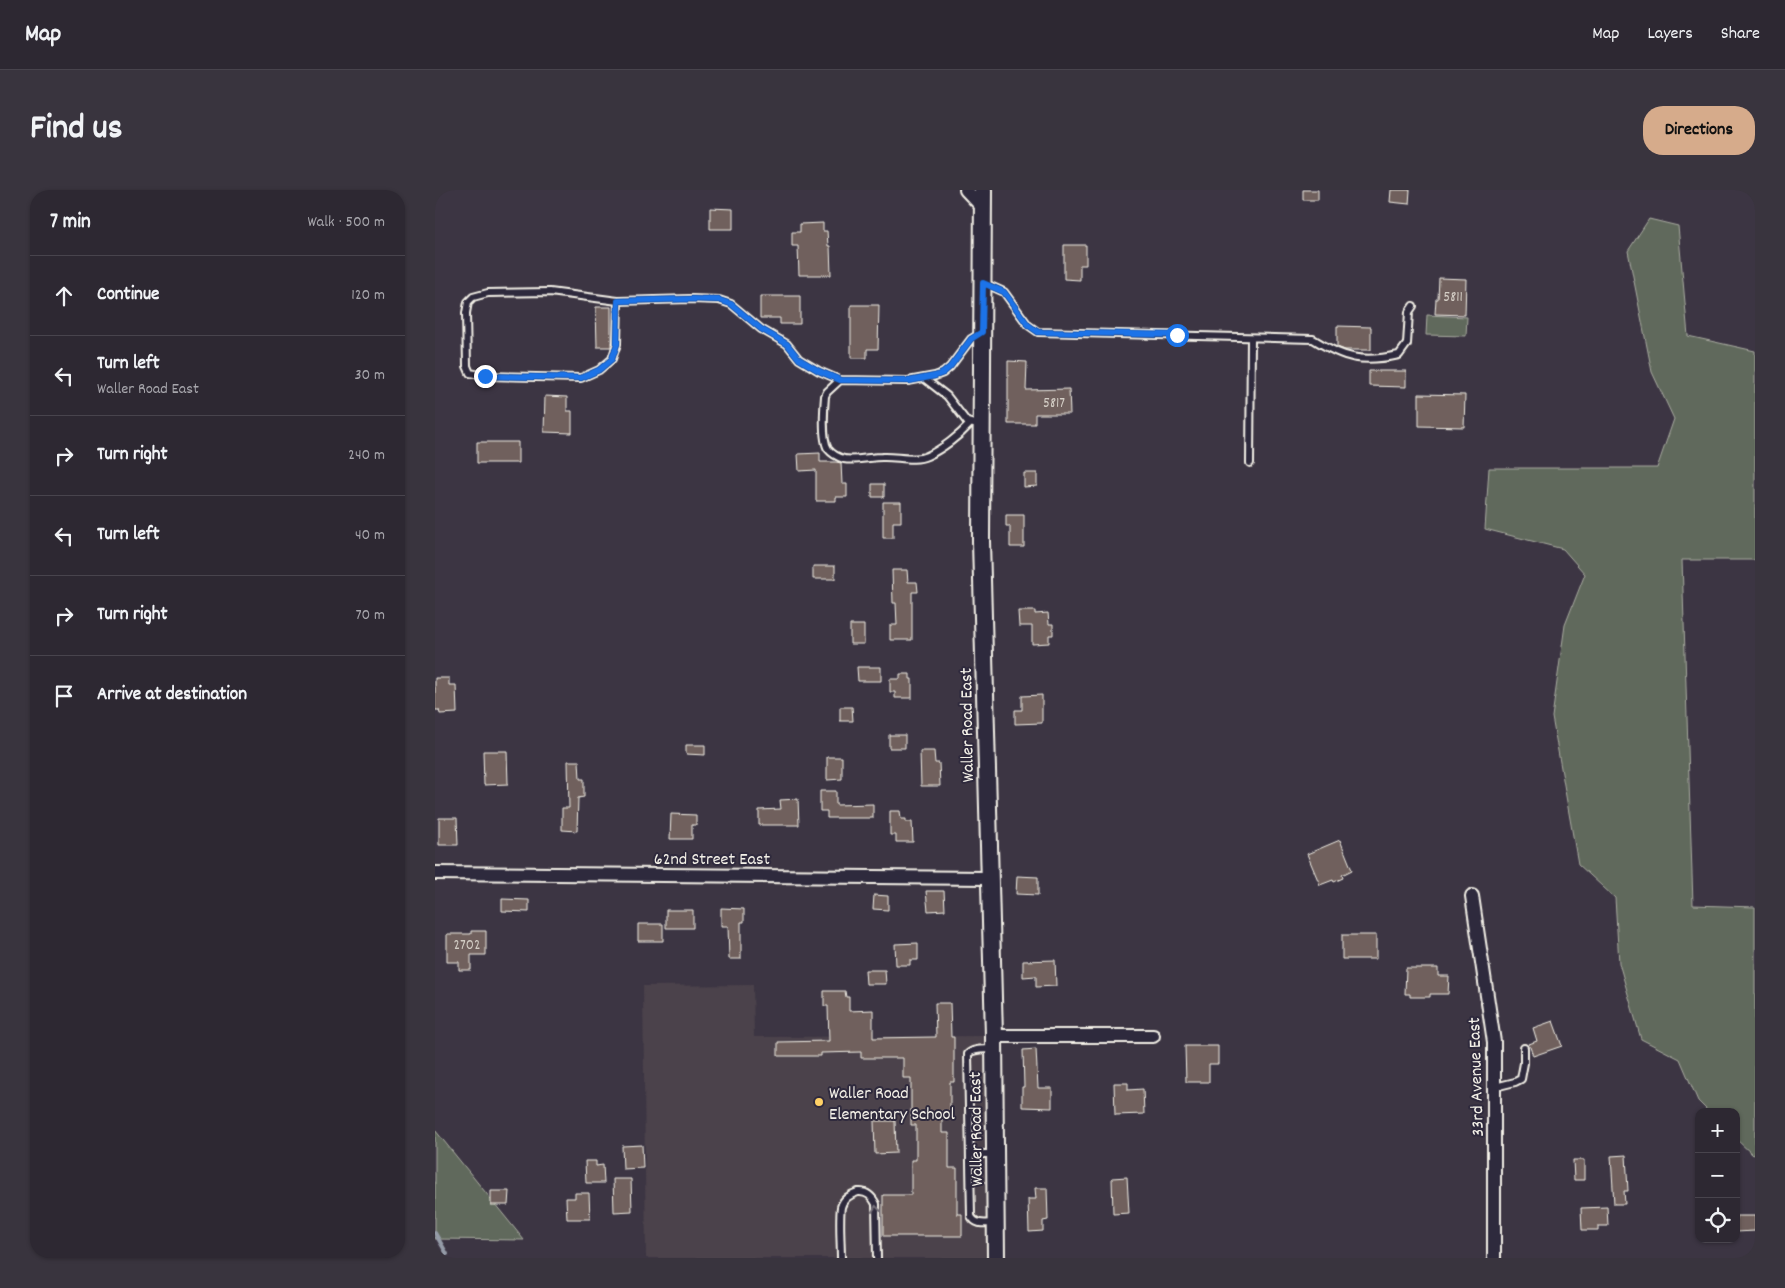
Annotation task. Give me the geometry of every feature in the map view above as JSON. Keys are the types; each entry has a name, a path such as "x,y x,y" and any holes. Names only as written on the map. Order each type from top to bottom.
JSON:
{"street":[{"path":"966,190 983,208"},
{"name":"Waller Road East","path":"983,190 982,332 976,424 981,541 994,1043 996,1258"},
{"name":"62nd Street East","path":"435,874 989,878"},
{"name":"33rd Avenue East","path":"1472,896 1494,1042 1494,1258"},
{"path":"994,1043 1153,1036"}],"lane":[{"path":"983,283 1004,292 1028,325 1038,332 1313,340 1334,353 1354,358 1382,358 1399,355 1407,344 1409,312 1413,306"},
{"path":"618,301 617,344 612,359 599,370 581,378 485,376 470,373 467,366 466,314 468,302 473,297 488,293 550,292 618,301 719,300 731,304 761,329 787,344 799,359 819,371 840,380 909,381 925,379 943,373 950,367 971,339 982,332"},
{"path":"1251,338 1251,463"},
{"path":"925,379 947,396 967,422 976,424"},
{"path":"840,380 825,396 826,447 840,458 916,458 926,456 941,448 965,429 976,424"},
{"path":"994,1043 971,1051 969,1054 970,1154 971,1216 977,1223 996,1223"},
{"path":"1495,1087 1515,1082 1521,1078 1524,1048"},
{"path":"970,1154 995,1154"},
{"path":"841,1258 841,1206 846,1197 857,1192 867,1193 876,1204 877,1258"}],"shaded area":[{"name":"Waller Road Elementary School","path":"753,985 754,1037 994,1036 996,1258 646,1258 643,986"}],"green space":[{"path":"1649,219 1678,226 1688,336 1755,351 1755,560 1682,560 1693,905 1755,907 1755,1154 1753,1155 1740,1143 1740,1108 1705,1108 1698,1101 1680,1059 1641,1039 1619,963 1615,898 1578,864 1552,717 1565,625 1585,574 1563,549 1485,529 1489,468 1657,468 1674,419 1652,372 1628,251"},
{"path":"1427,315 1467,317 1466,336 1426,335"},
{"path":"435,1130 524,1240 435,1239"}],"building":[{"path":"1303,190 1318,190 1318,200 1303,200"},
{"path":"1391,190 1410,190 1409,204 1390,202"},
{"path":"710,208 733,209 733,229 710,229"},
{"path":"823,223 823,231 827,231 828,246 830,246 831,275 799,275 798,246 792,246 792,232 800,232 800,224"},
{"path":"1064,245 1086,245 1086,265 1080,265 1080,280 1064,279"},
{"path":"1439,278 1466,279 1465,315 1435,314"},
{"path":"760,296 800,296 800,324 780,324 780,318 760,318"},
{"path":"851,305 879,305 878,349 867,349 867,358 851,358"},
{"path":"596,307 611,307 611,347 597,347"},
{"path":"1337,326 1371,327 1371,350 1345,350 1337,347"},
{"path":"1008,361 1027,362 1026,390 1069,389 1070,414 1035,414 1035,424 1008,424"},
{"path":"1369,371 1406,371 1406,387 1369,386"},
{"path":"1419,394 1465,395 1464,427 1419,426"},
{"path":"545,396 567,397 567,411 572,411 572,433 544,432"},
{"path":"477,442 518,442 518,463 477,463"},
{"path":"820,453 820,462 841,463 842,484 847,484 847,497 836,497 836,501 816,501 816,470 799,471 798,454"},
{"path":"1024,473 1037,473 1037,486 1024,487"},
{"path":"872,484 884,484 884,497 872,497"},
{"path":"883,502 901,502 901,522 893,522 893,538 883,538"},
{"path":"1006,515 1024,515 1024,547 1010,547 1010,526 1006,526"},
{"path":"813,566 835,566 835,579 813,579"},
{"path":"892,570 907,570 908,582 917,582 918,592 912,592 912,640 890,640 890,625 897,625 896,603 893,603"},
{"path":"1018,611 1035,611 1035,614 1048,613 1049,624 1053,624 1053,635 1049,635 1049,643 1032,644 1032,626 1019,626"},
{"path":"850,625 864,625 864,644 850,644"},
{"path":"857,667 881,667 881,681 858,681"},
{"path":"900,674 910,674 910,679 912,679 912,698 895,698 895,692 890,692 890,679 900,679"},
{"path":"435,678 449,678 449,685 456,685 457,713 440,714 439,710 435,710"},
{"path":"1042,695 1042,723 1015,724 1015,710 1022,710 1022,696"},
{"path":"840,707 852,707 853,721 840,721"},
{"path":"889,735 905,735 905,748 889,748"},
{"path":"686,745 705,745 705,755 686,754"},
{"path":"483,751 507,751 508,784 484,785"},
{"path":"920,751 934,751 935,763 939,763 940,786 921,786"},
{"path":"827,757 842,757 842,779 827,780"},
{"path":"568,761 579,761 580,779 584,779 584,797 578,798 577,831 562,830 562,808 569,808"},
{"path":"820,791 836,791 836,805 873,804 873,818 827,818 827,811 820,811"},
{"path":"798,799 799,825 759,825 759,810 781,809 780,800"},
{"path":"890,811 900,811 901,819 906,819 906,822 912,822 913,842 896,842 896,835 890,835"},
{"path":"671,814 696,815 696,825 692,825 692,839 670,839"},
{"path":"439,818 457,818 458,845 439,845"},
{"path":"1340,840 1352,870 1342,875 1343,878 1320,885 1307,854"},
{"path":"1017,876 1038,877 1038,895 1016,894"},
{"path":"926,891 944,891 945,910 928,911"},
{"path":"874,895 888,896 888,910 873,909"},
{"path":"502,899 529,900 529,912 502,911"},
{"path":"721,908 744,909 744,922 741,922 741,959 729,959 728,926 721,926"},
{"path":"666,910 693,910 693,928 666,928"},
{"path":"638,924 663,924 663,941 638,941"},
{"path":"471,931 486,931 486,955 471,955 471,970 459,970 459,962 447,962 447,934 471,934"},
{"path":"1342,935 1376,935 1376,959 1342,959"},
{"path":"918,943 918,960 910,960 910,965 896,965 895,944"},
{"path":"1055,960 1056,986 1036,987 1036,976 1023,977 1023,961"},
{"path":"1406,968 1438,968 1438,976 1449,976 1448,994 1430,994 1430,997 1410,997 1410,994 1405,994"},
{"path":"865,970 885,970 886,984 866,984"},
{"path":"824,991 845,991 846,997 849,997 849,1011 873,1010 873,1038 936,1037 935,1003 950,1003 951,1037 954,1037 954,1082 950,1082 950,1111 942,1111 942,1133 949,1133 949,1168 957,1168 957,1214 962,1214 962,1236 883,1236 883,1195 911,1195 911,1160 916,1160 916,1125 911,1125 911,1078 903,1078 903,1058 861,1058 861,1052 821,1053 821,1056 778,1056 778,1042 829,1041 828,1006 824,1006"},
{"path":"1553,1021 1562,1046 1533,1056 1529,1044 1537,1041 1533,1028"},
{"path":"1185,1046 1218,1046 1218,1064 1209,1064 1209,1082 1186,1082"},
{"path":"1036,1049 1038,1088 1052,1088 1052,1108 1022,1107 1022,1087 1024,1087 1023,1050"},
{"path":"1114,1083 1128,1083 1128,1090 1143,1089 1144,1114 1115,1115"},
{"path":"874,1121 895,1121 896,1153 875,1154"},
{"path":"642,1145 643,1168 623,1169 622,1146"},
{"path":"1626,1155 1628,1191 1624,1191 1625,1204 1614,1204 1611,1156"},
{"path":"1573,1160 1584,1160 1584,1180 1574,1180"},
{"path":"585,1161 596,1161 596,1166 603,1165 604,1183 586,1183"},
{"path":"1127,1177 1129,1213 1113,1214 1112,1178"},
{"path":"613,1179 631,1179 632,1211 614,1212"},
{"path":"1035,1188 1047,1188 1048,1220 1043,1221 1043,1231 1029,1232 1028,1199 1036,1199"},
{"path":"491,1191 509,1191 508,1205 491,1205"},
{"path":"575,1193 589,1193 590,1219 567,1219 566,1198 575,1198"},
{"path":"1607,1207 1608,1226 1598,1226 1598,1230 1582,1230 1581,1208"},
{"path":"1740,1216 1755,1216 1755,1231 1740,1232"}],"waterway":[{"path":"435,1233 447,1254"}],"place":[{"name":"Waller Road Elementary School","path":"819,1102"}],"route":[{"path":"485,376 581,378 599,370 612,359 617,344 618,301 691,299 719,300 731,304 761,329 787,344 799,359 819,371 840,380 909,381 925,379 943,373 950,367 971,339 982,332 983,283 1004,292 1028,325 1038,332 1177,335"}]}
